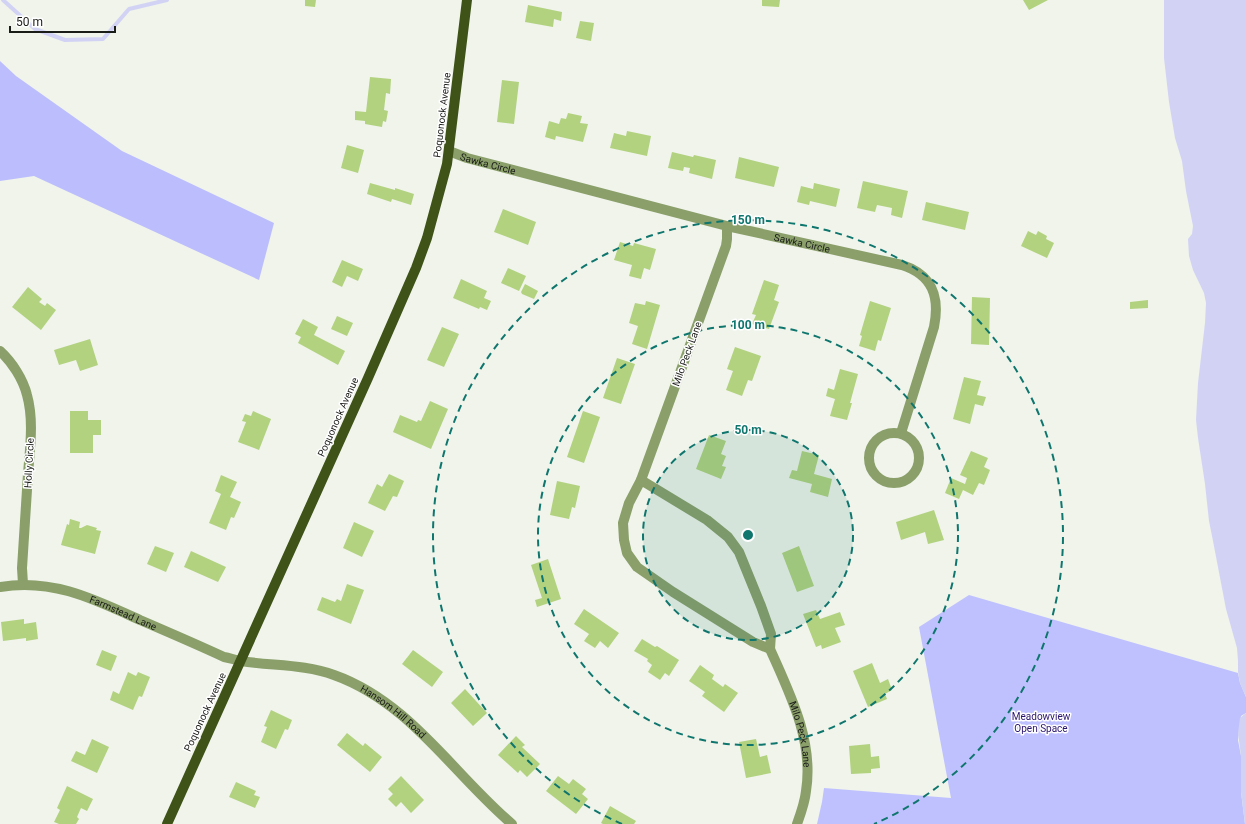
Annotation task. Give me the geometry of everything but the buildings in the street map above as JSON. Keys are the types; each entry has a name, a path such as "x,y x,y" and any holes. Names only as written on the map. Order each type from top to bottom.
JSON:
{"main road":[{"name":"Poquonock Avenue","path":"167,824 384,342 416,268 427,238 442,185 449,151 467,0"}],"street":[{"name":"Sawka Circle","path":"449,151 467,158 727,226 902,264 913,268 922,275 933,291 936,302 936,315 934,328 901,433"},
{"name":"Milo Peck Lane","path":"727,226 726,246 642,480 629,503 623,523 624,540 627,553 637,567 673,592 753,642 770,649"},
{"name":"Holly Circle","path":"0,351 14,367 21,380 27,394 30,409 31,424 22,568 23,584"},
{"path":"890,432 901,433 909,437 915,443 919,451 919,464 912,476 905,481 897,483 888,482 880,479 874,473 870,465 869,456 871,448 875,440 882,435 890,432"},
{"name":"Milo Peck Lane","path":"642,480 707,520 728,537 739,552 771,634 770,649 793,699 801,723 808,777 805,797 797,824"},
{"name":"Farmstead Lane","path":"0,587 23,584 50,587 85,596 224,657 241,661"},
{"name":"Hansom Hill Road","path":"241,661 315,669 335,675 384,701 409,720 481,796 512,824"}],"green space":[{"name":"Meadowview Open Space","path":"969,595 1238,673 1240,683 1246,697 1246,713 1241,716 1238,740 1241,756 1241,792 1245,824 817,824 824,788 951,798 919,627"}],"shaded area":[{"path":"1164,0 1246,0 1246,697 1240,683 1237,648 1226,609 1209,521 1198,438 1196,420 1198,383 1206,303 1204,293 1193,270 1189,256 1188,239 1192,234 1193,226 1182,161 1175,138 1169,102 1164,58"},
{"path":"0,61 16,76 122,151 274,223 259,280 34,176 0,181"},
{"path":"1246,713 1245,824 1241,792 1241,756 1238,733 1240,718"}],"waterway":[{"path":"3,0 35,29 65,40 103,39 129,9 167,0"}]}
